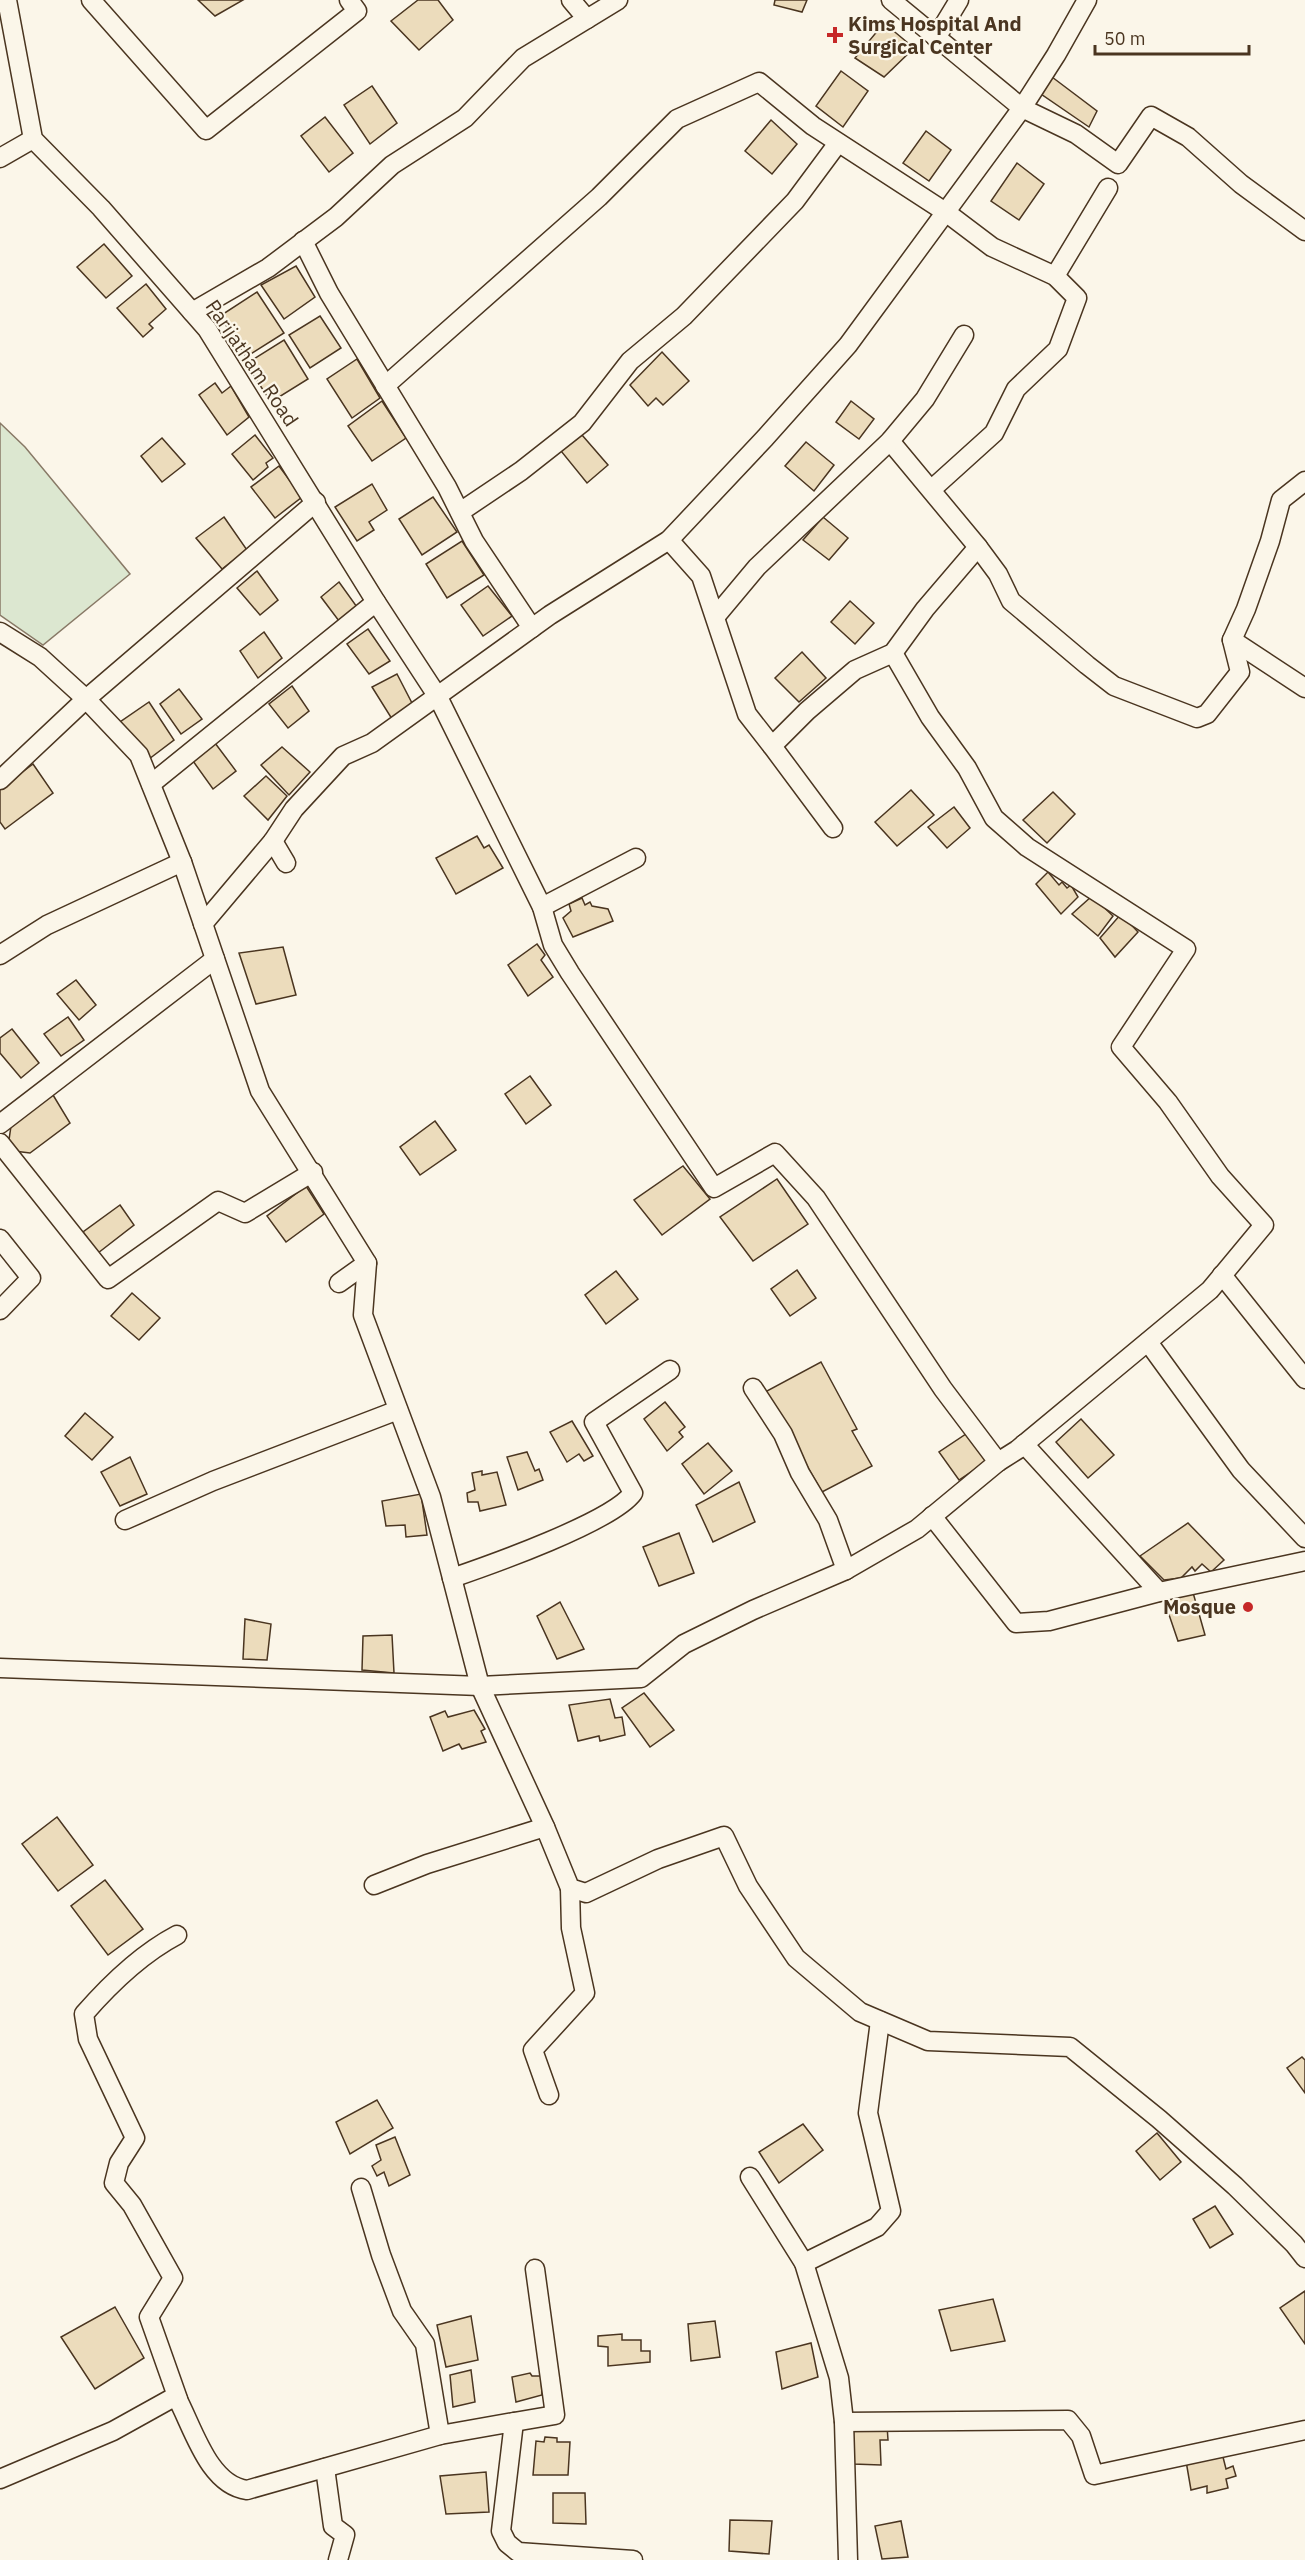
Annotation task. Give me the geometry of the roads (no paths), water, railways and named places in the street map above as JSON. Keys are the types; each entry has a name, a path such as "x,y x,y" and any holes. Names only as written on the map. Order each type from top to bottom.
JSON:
{"street":[{"path":"0,158 33,139 8,0"},
{"path":"91,0 206,130 357,11 350,0"},
{"path":"571,0 587,19"},
{"path":"192,312 268,268 336,217 392,165 465,118 523,58 618,0"},
{"path":"891,0 1022,108 1076,135 1118,164 1151,117 1188,137 1241,183 1305,231"},
{"path":"936,38 958,0"},
{"path":"204,924 273,841 294,809 343,756 372,743 602,580 669,540 848,345 892,282 947,213 1022,108 1056,55 1087,0"},
{"path":"385,386 598,197 677,119 759,82 813,126 838,143 947,213 992,247 1055,276 1077,298 1058,349 1016,389 994,433 932,489"},
{"name":"Parijatham Road","path":"33,139 101,208 207,329 376,602 438,697 542,908 553,945 714,1188 775,1153 816,1198 943,1389 998,1462"},
{"path":"460,512 521,471 582,423 630,361 684,316 795,201 838,143"},
{"path":"1055,276 1108,188"},
{"path":"303,242 329,293 460,512 474,541 532,628"},
{"path":"716,616 757,567 890,441 925,399 964,335"},
{"path":"890,441 978,547 998,574 1011,601 1114,686 1197,718 1207,714 1240,672 1232,640 1246,609 1270,542 1281,500 1305,481"},
{"path":"0,780 86,699 316,502"},
{"path":"669,540 701,576 747,714 833,828"},
{"path":"772,746 807,711 855,670 893,653 925,609 978,547"},
{"path":"151,784 376,602"},
{"path":"0,632 40,657 86,699 139,755 182,862 260,1091 313,1172 367,1263 363,1315 431,1497 480,1686 545,1827 570,1888 571,1928 585,1993 533,2050 549,2095"},
{"path":"1232,640 1305,688"},
{"path":"0,1668 480,1686 641,1678 684,1644 753,1610 846,1570 917,1529 1210,1290 1264,1225 1220,1176 1168,1102 1121,1047 1186,949 1027,847 994,818 967,768 930,717 893,653"},
{"path":"273,841 286,863"},
{"path":"542,908 636,858"},
{"path":"0,955 47,925 182,862"},
{"path":"0,1124 215,959"},
{"path":"0,1143 108,1279 218,1201 245,1213 313,1172"},
{"path":"0,1239 31,1278 0,1310"},
{"path":"339,1283 367,1263"},
{"path":"1222,1275 1305,1378"},
{"path":"1148,1342 1241,1470 1305,1538"},
{"path":"452,1578 495,1563 602,1517 628,1500 633,1493 594,1422 670,1370"},
{"path":"753,1388 783,1434 800,1473 828,1520 846,1570"},
{"path":"125,1520 213,1481 398,1410"},
{"path":"1024,1444 1159,1592"},
{"path":"932,1516 1017,1623 1048,1621 1159,1592 1305,1561"},
{"path":"374,1885 427,1864 545,1827"},
{"path":"570,1888 586,1893 658,1859 724,1836 748,1886 796,1958 860,2012 927,2041 1070,2048 1159,2119 1301,2247"},
{"path":"177,1935 148,1951 108,1987 84,2014 88,2039 135,2138 119,2163 114,2183 132,2205 173,2278 149,2317 178,2399 213,2469 234,2488 247,2490 440,2435 555,2415 535,2269"},
{"path":"804,2263 877,2228 891,2211 868,2113 880,2021"},
{"path":"750,2177 804,2263 839,2378 844,2422 848,2560"},
{"path":"361,2188 381,2255 402,2311 425,2344 440,2435"},
{"path":"0,2479 113,2431 176,2396 178,2399"},
{"path":"844,2422 1068,2420 1081,2436 1094,2475 1305,2430"},
{"path":"514,2422 501,2531 507,2543 518,2552 633,2560"},
{"path":"325,2468 333,2526 345,2535 338,2560"}],"place":[{"name":"Kims Hospital And Surgical Center","path":"835,35"},
{"name":"Mosque","path":"1248,1607"}]}
